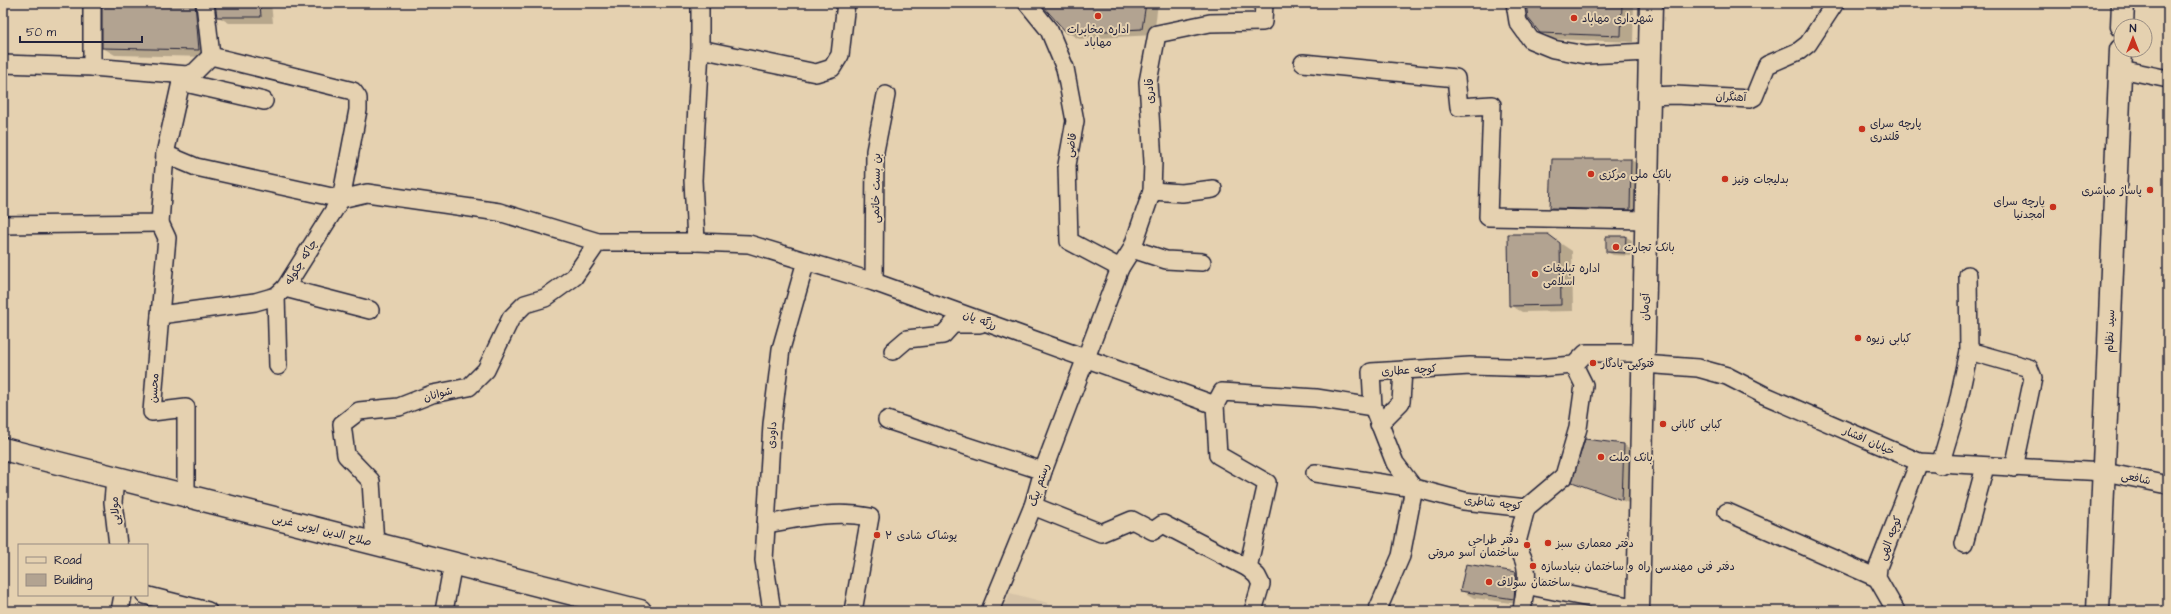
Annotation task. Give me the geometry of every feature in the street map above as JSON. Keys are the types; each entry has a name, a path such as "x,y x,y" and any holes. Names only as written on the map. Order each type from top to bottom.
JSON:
{"street":[{"path":"92,3 92,67"},
{"path":"205,3 211,56"},
{"path":"696,242 693,180 700,49 700,3"},
{"path":"700,49 816,73 822,72 832,68 840,55 846,3"},
{"name":"قاضی","path":"1027,3 1048,30 1065,68 1075,120 1067,165 1069,241 1120,268"},
{"name":"قادری","path":"1120,268 1132,249 1152,191 1153,162 1148,82 1157,34 1210,23 1263,22 1264,3"},
{"path":"1515,3 1518,22 1531,40 1554,49 1586,55 1649,52"},
{"name":"آی‌مان","path":"1638,610 1651,3"},
{"name":"آهنگران","path":"1649,96 1675,95 1750,99 1754,97 1767,65 1799,51 1808,44 1835,3"},
{"path":"2122,18 2123,3"},
{"path":"211,56 195,72 184,78 166,154 160,223 168,238 160,315 255,302 280,292 370,310"},
{"path":"166,154 196,167 341,199 358,110 358,98 353,91 211,56"},
{"path":"2121,59 2168,79"},
{"name":"سید نظام","path":"2098,611 2105,472 2121,59"},
{"path":"1303,63 1456,78 1459,107 1492,104 1488,217 1646,220"},
{"path":"3,64 92,67 184,78 264,101"},
{"name":"بن بست خاتمی","path":"874,282 875,151 886,95"},
{"path":"1152,191 1182,193 1214,189"},
{"name":"رزگه یان","path":"341,199 367,193 498,212 598,242 696,242 749,244 874,282 1215,405"},
{"name":"چاکه چکوله","path":"280,292 341,199"},
{"path":"3,225 160,223"},
{"name":"شوانان","path":"376,544 371,481 346,455 342,424 359,411 399,406 432,394 469,387 486,370 510,318 525,304 545,298 574,277 598,242"},
{"path":"1132,249 1166,260 1202,262"},
{"name":"داودی","path":"772,611 764,560 772,424 782,349 806,261"},
{"name":"رستم بیگ","path":"990,611 1033,506 1043,471 1120,268"},
{"path":"1940,465 1957,408 1969,351 1968,275"},
{"path":"278,366 280,292"},
{"name":"محسن","path":"160,315 152,412 186,408 186,496"},
{"path":"893,351 907,339 943,335 954,324 990,323"},
{"path":"1969,351 2029,368 2032,372 2033,378 2014,468"},
{"path":"1574,365 1586,353 1643,358"},
{"name":"خیابان افشار","path":"1643,358 1698,368 1727,376 1764,395 1919,462 1940,465 2105,472"},
{"name":"کوچه عطاری","path":"1373,406 1371,372 1470,366 1536,368 1574,365"},
{"name":"کوچه شاطری","path":"1315,473 1414,488 1464,501 1526,508 1564,476 1578,428 1584,385 1574,365"},
{"path":"1379,424 1400,402 1403,370"},
{"path":"1248,568 1267,483 1218,455 1215,405 1222,392 1316,398 1373,406 1395,463 1414,488 1401,556 1378,609"},
{"path":"887,420 1043,471"},
{"name":"صلاح الدین ایوبی غربی","path":"3,449 640,611"},
{"name":"کوچه الهی","path":"1877,578 1878,567 1919,462"},
{"path":"1964,544 1985,466"},
{"name":"شافعی","path":"2105,472 2168,485"},
{"name":"مولایی","path":"115,478 113,502 118,544"},
{"path":"1033,506 1101,533 1132,520 1153,531 1163,524 1248,568 1257,576 1261,584 1253,611"},
{"path":"1522,611 1528,568 1524,557 1516,546 1526,508"},
{"path":"1727,512 1877,578 1896,611"},
{"path":"766,524 823,514 855,514 870,517 853,611"},
{"path":"444,611 454,564"},
{"path":"1525,585 1638,610"},
{"path":"120,611 123,596"},
{"path":"148,596 202,610"}],"shaded area":[{"path":"1010,593 1048,603 1046,611 1002,611"}],"building":[{"path":"102,3 195,3 199,50 102,48"},
{"path":"215,3 260,3 261,17 217,17"},
{"name":"اداره مخابرات مهاباد","path":"1040,3 1146,3 1142,29 1067,33"},
{"name":"شهرداری مهاباد","path":"1526,3 1622,3 1621,36 1540,33 1528,18"},
{"name":"بانک ملی مرکزی","path":"1552,159 1631,159 1630,210 1550,208"},
{"name":"اداره تبلیغات اسلامی","path":"1508,234 1548,234 1560,243 1561,305 1509,306"},
{"name":"بانک تجارت","path":"1606,236 1626,236 1625,253 1606,252"},
{"name":"بانک ملت","path":"1585,439 1624,444 1622,500 1572,482"},
{"name":"ساختمان سولاف","path":"1466,564 1516,572 1514,599 1460,591"}],"place":[{"name":"اداره مخابرات مهاباد","path":"1098,16"},
{"name":"شهرداری مهاباد","path":"1574,18"},
{"name":"پارچه سرای قلندری","path":"1862,129"},
{"name":"بانک ملی مرکزی","path":"1591,174"},
{"name":"بدلیجات ونیز","path":"1725,179"},
{"name":"پاساژ مباشری","path":"2150,190"},
{"name":"پارچه سرای امجدنیا","path":"2053,207"},
{"name":"بانک تجارت","path":"1616,247"},
{"name":"اداره تبلیغات اسلامی","path":"1535,274"},
{"name":"کبابى زیوه","path":"1858,338"},
{"name":"فتوکپی یادگار","path":"1593,363"},
{"name":"کبابی کابانی","path":"1663,424"},
{"name":"بانک ملت","path":"1601,457"},
{"name":"پوشاک شادی ۲","path":"877,535"},
{"name":"دفتر معماری سبز","path":"1548,543"},
{"name":"دفتر طراحی ساختمان آسو مروتی","path":"1527,545"},
{"name":"دفتر فنی مهندسی راه و ساختمان بنیادسازه","path":"1533,566"},
{"name":"ساختمان سولاف","path":"1489,582"}]}
